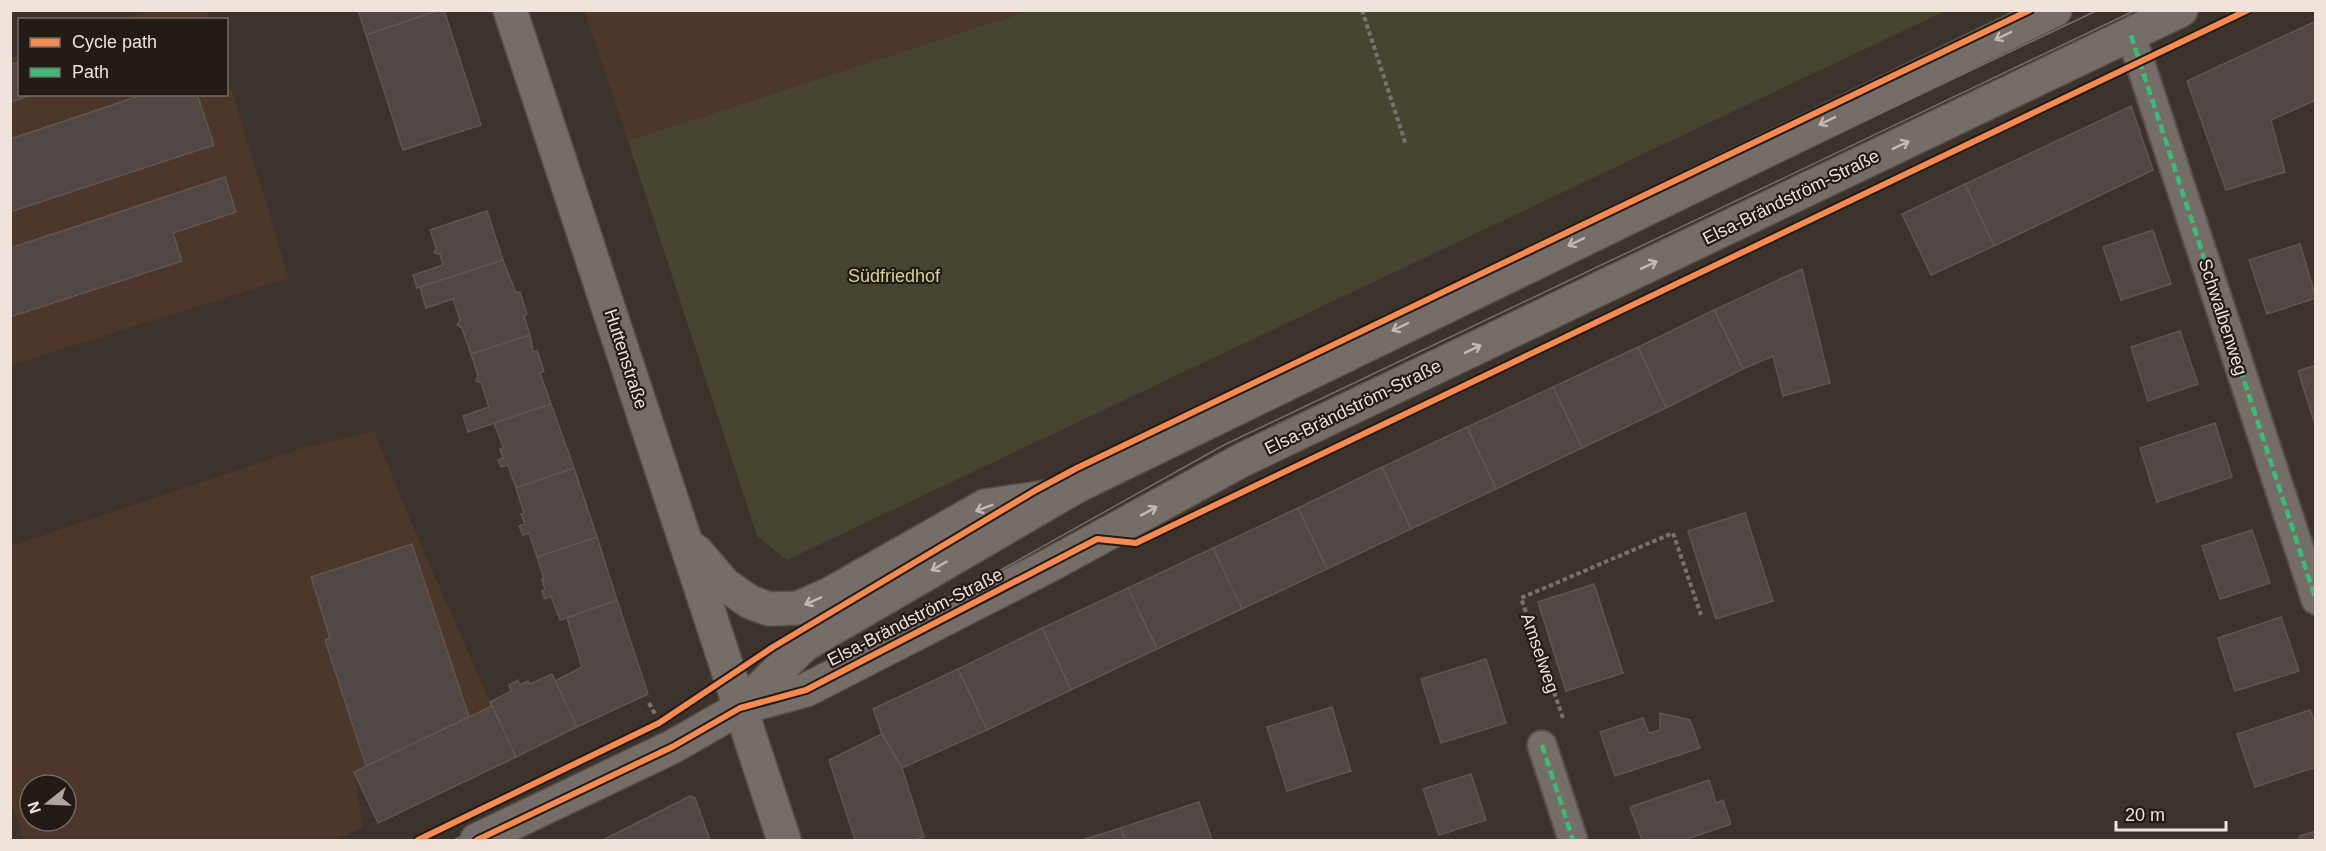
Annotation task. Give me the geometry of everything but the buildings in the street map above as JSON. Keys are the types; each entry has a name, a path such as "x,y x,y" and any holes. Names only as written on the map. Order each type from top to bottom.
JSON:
{"street":[{"name":"Huttenstraße","path":"510,10 784,840"},
{"name":"Elsa-Brändström-Straße","path":"740,708 804,645 1062,495 1207,421 2055,10"},
{"name":"Elsa-Brändström-Straße","path":"740,708 806,690 1050,565 1242,460 2181,10"},
{"name":"Schwalbenweg","path":"2131,35 2316,600"},
{"path":"684,536 724,584 750,602 770,609 798,608 830,594 985,506 1062,495"},
{"path":"477,840 672,747 740,708"},
{"path":"1542,745 1573,840"}],"path":[{"path":"1362,10 1406,145"}],"shaded area":[{"path":"584,10 1028,11 628,141"},
{"path":"150,11 207,11 209,18 127,18"},
{"path":"18,55 18,96 228,96 228,78 289,278 11,365 10,58"},
{"path":"374,431 416,534 492,706 354,772 363,827 334,840 24,840 22,833 78,833 78,773 18,773 18,822 11,802 11,546 299,449"}],"green space":[{"name":"Südfriedhof","path":"1028,11 1945,11 787,560 757,536 628,141"}],"tram line":[{"path":"454,840 738,701 1031,529 1217,428 2098,10"},
{"path":"501,840 738,726 947,600 1224,445 2136,10"}],"marked path":[{"path":"2131,35 2316,600"},
{"path":"1542,745 1573,840"}],"cycle path":[{"path":"418,840 659,723 773,647 1036,490 1077,468 2030,10"},
{"path":"477,840 672,747 740,708 806,690 1097,539 1136,543 2248,10"}]}
